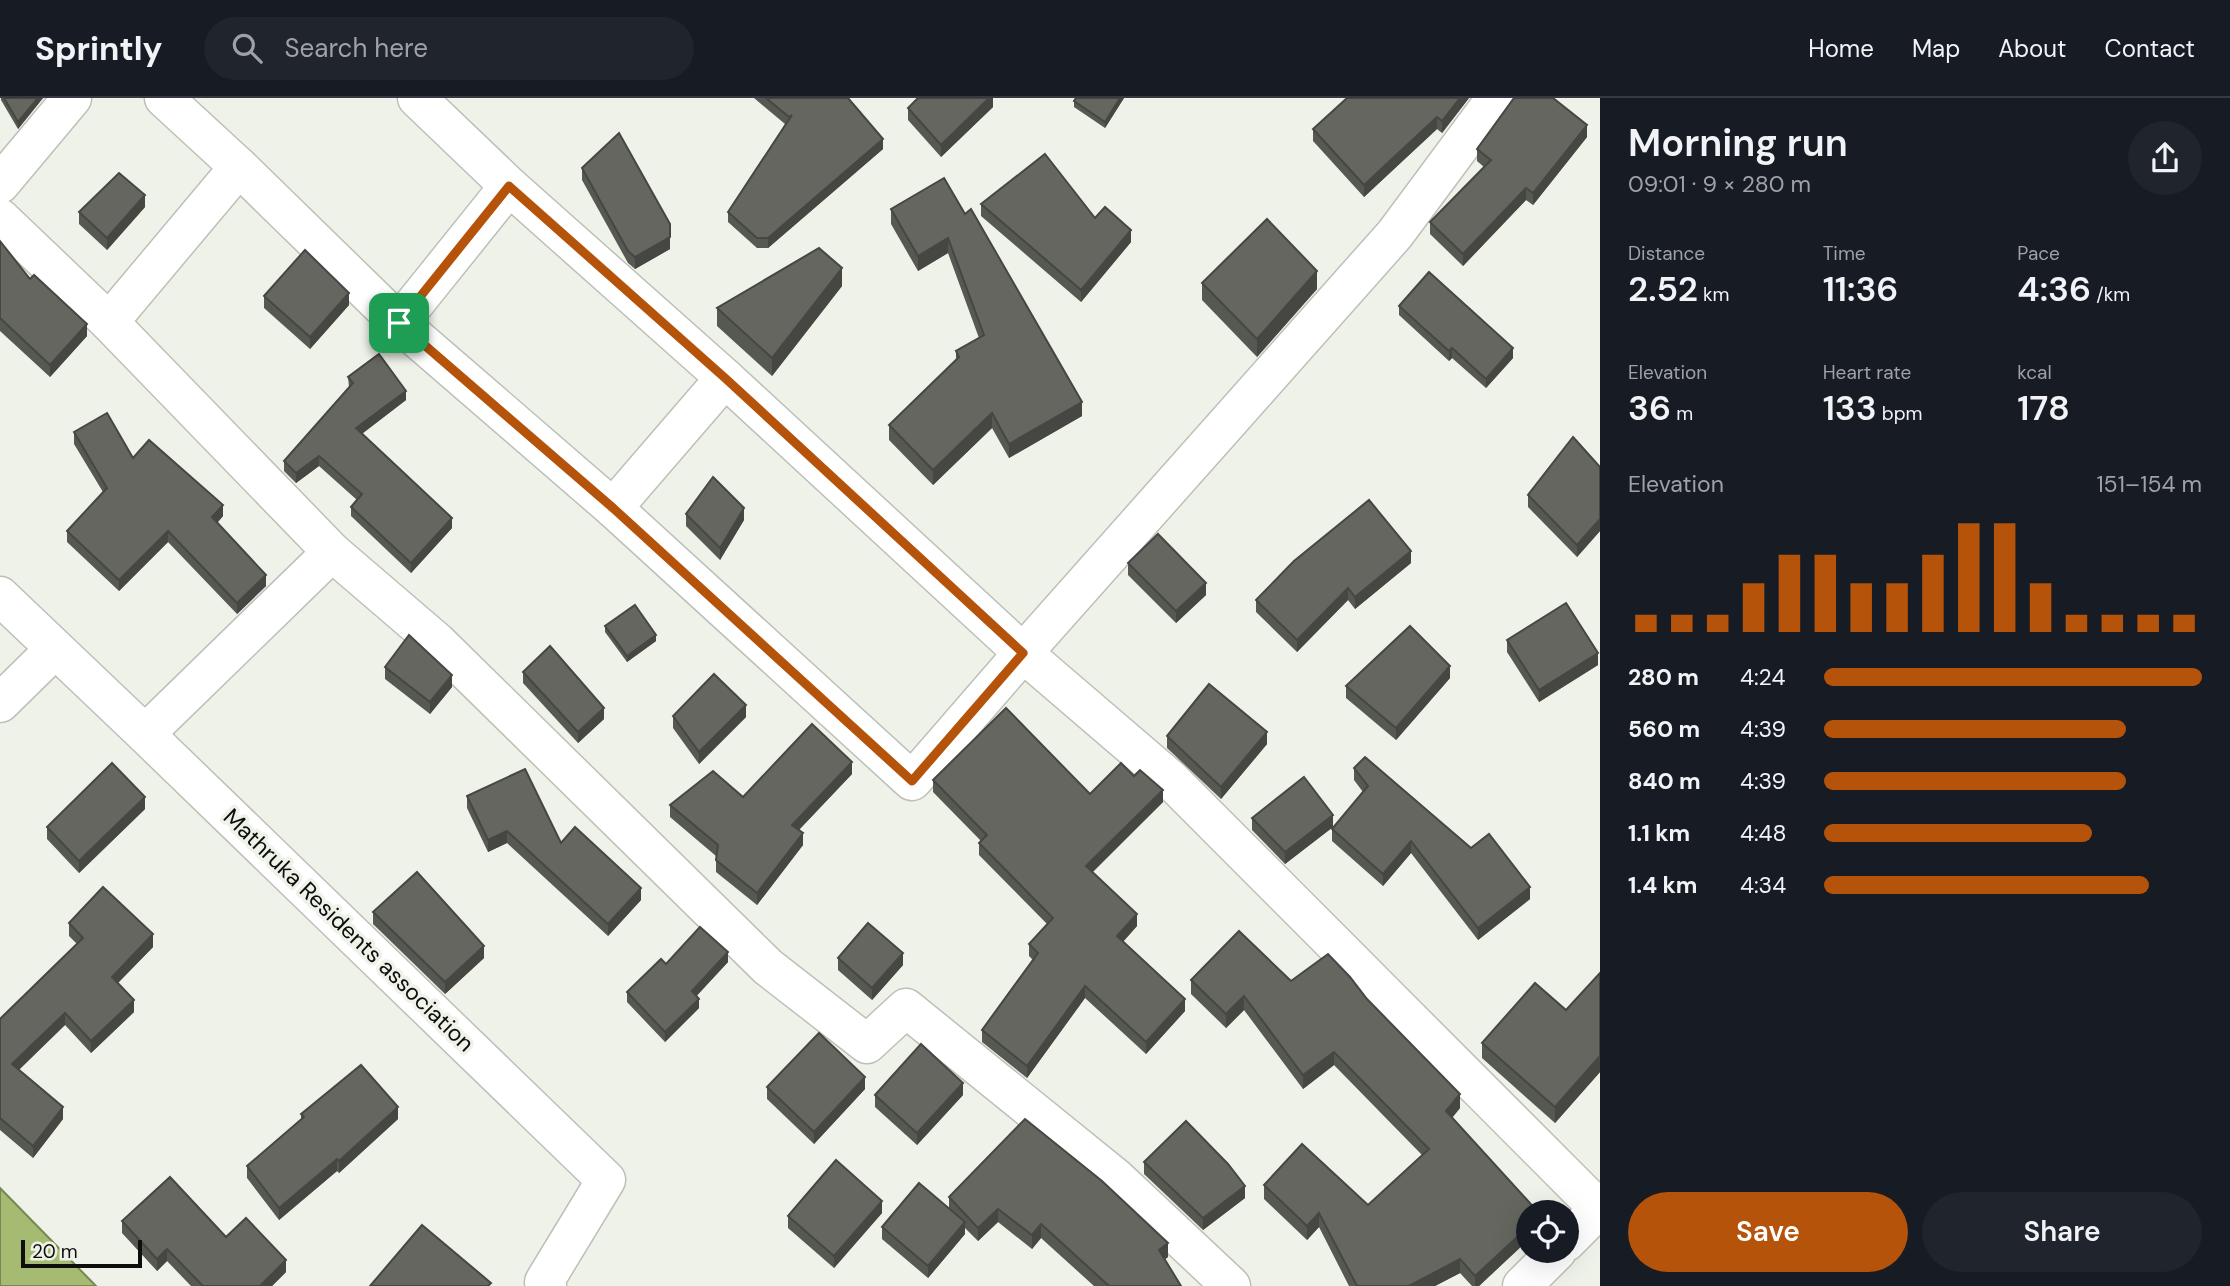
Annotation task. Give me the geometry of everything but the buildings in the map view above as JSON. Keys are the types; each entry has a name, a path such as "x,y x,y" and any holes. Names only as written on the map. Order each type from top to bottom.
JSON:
{"street":[{"path":"0,184 72,98"},
{"path":"164,98 399,323 613,508 912,781 1395,234 1496,98"},
{"path":"416,98 509,186 725,378 1023,653 1170,779 1600,1209 1579,1229"},
{"path":"109,322 239,167"},
{"path":"399,323 509,186"},
{"path":"0,218 109,322 332,552 437,642 768,967 867,1044 906,1008 1116,1178 1231,1286"},
{"path":"613,508 725,378"},
{"path":"145,734 332,552"},
{"name":"Mathruka Residents association","path":"0,596 606,1180 544,1282 547,1286"},
{"path":"0,704 54,650"},
{"path":"1522,1286 1545,1263"}],"shaded area":[{"path":"0,1188 96,1286 0,1286"}],"route":[{"path":"509,186 725,378 1023,653 912,781 613,508 399,323 509,186"}]}
